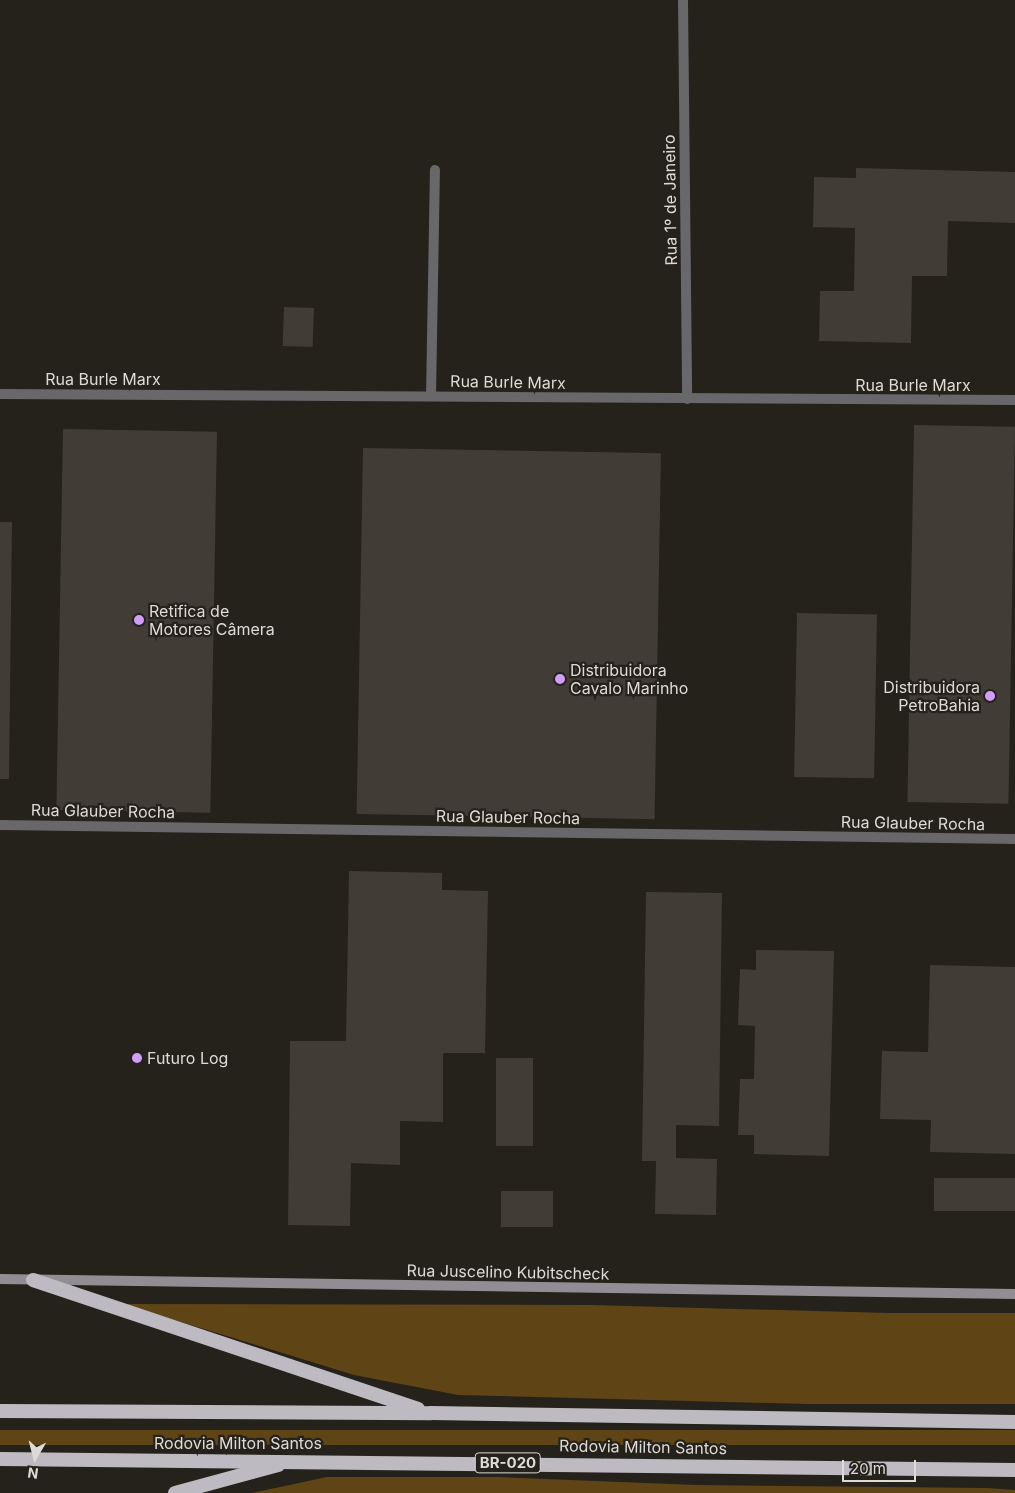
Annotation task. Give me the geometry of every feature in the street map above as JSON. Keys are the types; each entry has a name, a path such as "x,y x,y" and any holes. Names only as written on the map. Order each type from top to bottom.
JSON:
{"highway":[{"path":"33,1280 431,1414"},
{"name":"Rodovia Milton Santos","path":"0,1411 431,1414 1015,1422"},
{"name":"Rodovia Milton Santos","path":"0,1458 297,1460 1015,1470"},
{"path":"175,1493 297,1460"}],"main road":[{"name":"Rua Juscelino Kubitscheck","path":"0,1280 1015,1294"}],"street":[{"name":"Rua 1º de Janeiro","path":"684,0 687,399"},
{"path":"431,396 436,170"},
{"name":"Rua Burle Marx","path":"0,394 1015,400"},
{"name":"Rua Glauber Rocha","path":"0,825 1015,839"}],"shaded area":[{"path":"123,1304 591,1305 888,1313 1015,1313 1015,1404 807,1404 458,1395 354,1375"},
{"path":"0,1430 1015,1430 1015,1445 0,1445"},
{"path":"327,1477 498,1477 696,1485 987,1488 1015,1490 1015,1493 252,1493"}],"building":[{"path":"856,168 1015,172 1015,223 948,221 947,276 912,276 911,343 819,341 820,291 854,291 855,228 813,227 814,177 856,178"},
{"path":"284,307 314,308 313,347 283,346"},
{"path":"914,425 1015,427 1008,804 907,802"},
{"name":"Retifica de Motores Câmera","path":"63,429 217,432 210,813 56,810"},
{"path":"363,448 661,453 655,819 357,814"},
{"path":"0,522 12,522 9,779 0,779"},
{"path":"797,613 877,614 874,778 794,777"},
{"path":"349,871 442,873 442,890 488,891 485,1053 443,1053 443,1122 400,1121 400,1165 351,1163 350,1226 288,1225 290,1041 346,1041"},
{"path":"646,892 722,893 719,1126 676,1125 676,1158 717,1159 716,1215 655,1214 656,1161 642,1161"},
{"path":"756,950 834,951 829,1156 754,1154 754,1135 738,1135 740,1079 754,1079 755,1026 738,1025 740,969 756,970"},
{"path":"930,965 1015,967 1015,1154 930,1152 931,1120 880,1119 882,1051 928,1052"},
{"path":"496,1058 533,1058 533,1146 496,1146"},
{"path":"934,1178 1015,1178 1015,1211 934,1211"},
{"path":"501,1191 553,1191 553,1227 501,1227"}],"place":[{"name":"Retifica de Motores Câmera","path":"139,620"},
{"name":"Distribuidora Cavalo Marinho","path":"560,679"},
{"name":"Distribuidora PetroBahia","path":"990,696"},
{"name":"Futuro Log","path":"137,1058"}]}
